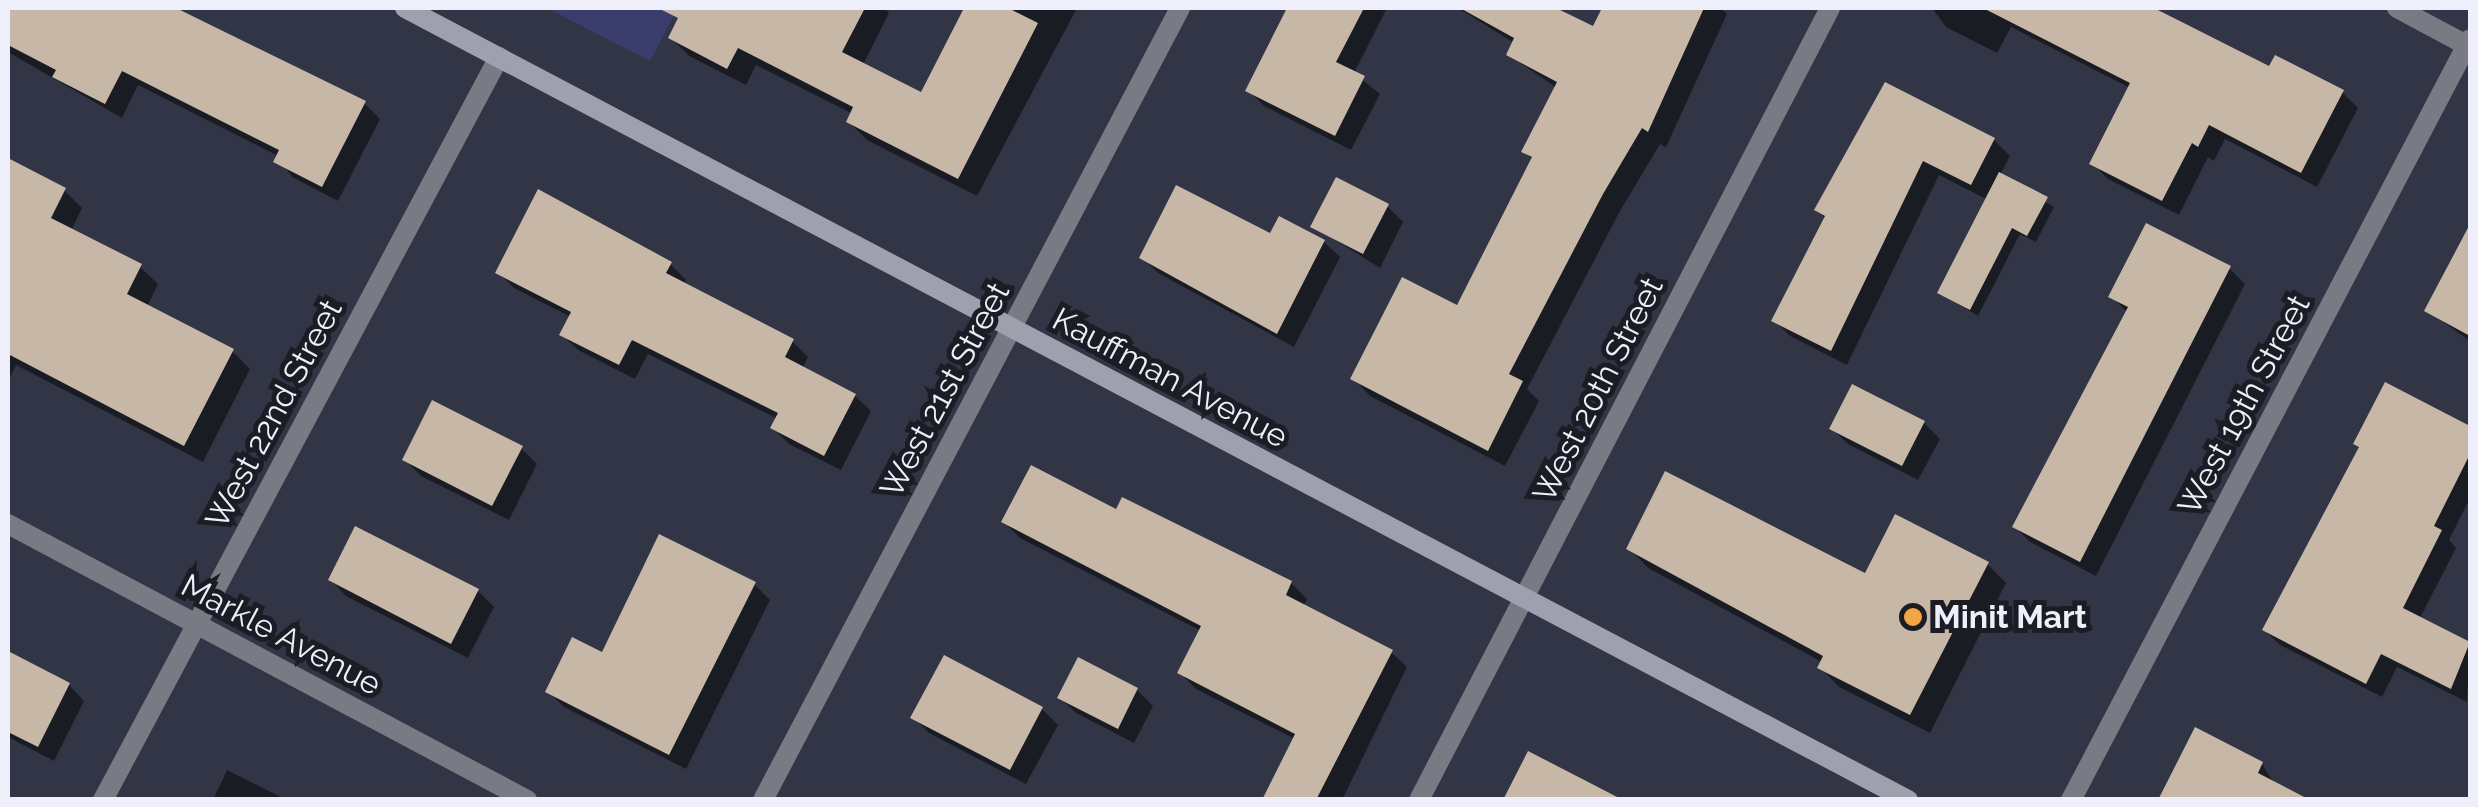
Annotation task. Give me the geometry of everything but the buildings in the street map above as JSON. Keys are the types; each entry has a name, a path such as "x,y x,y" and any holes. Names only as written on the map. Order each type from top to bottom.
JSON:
{"street":[{"name":"Kauffman Avenue","path":"405,8 1908,800"},
{"name":"West 21st Street","path":"764,800 1180,8"},
{"name":"West 20th Street","path":"1419,800 1830,8"},
{"path":"2396,8 2469,43"},
{"name":"West 19th Street","path":"2071,800 2469,43"},
{"name":"West 22nd Street","path":"103,800 498,57"},
{"name":"Markle Avenue","path":"8,524 527,800"}],"shaded area":[{"path":"547,8 678,8 650,61"}],"place":[{"name":"Minit Mart","path":"1913,617"}]}
